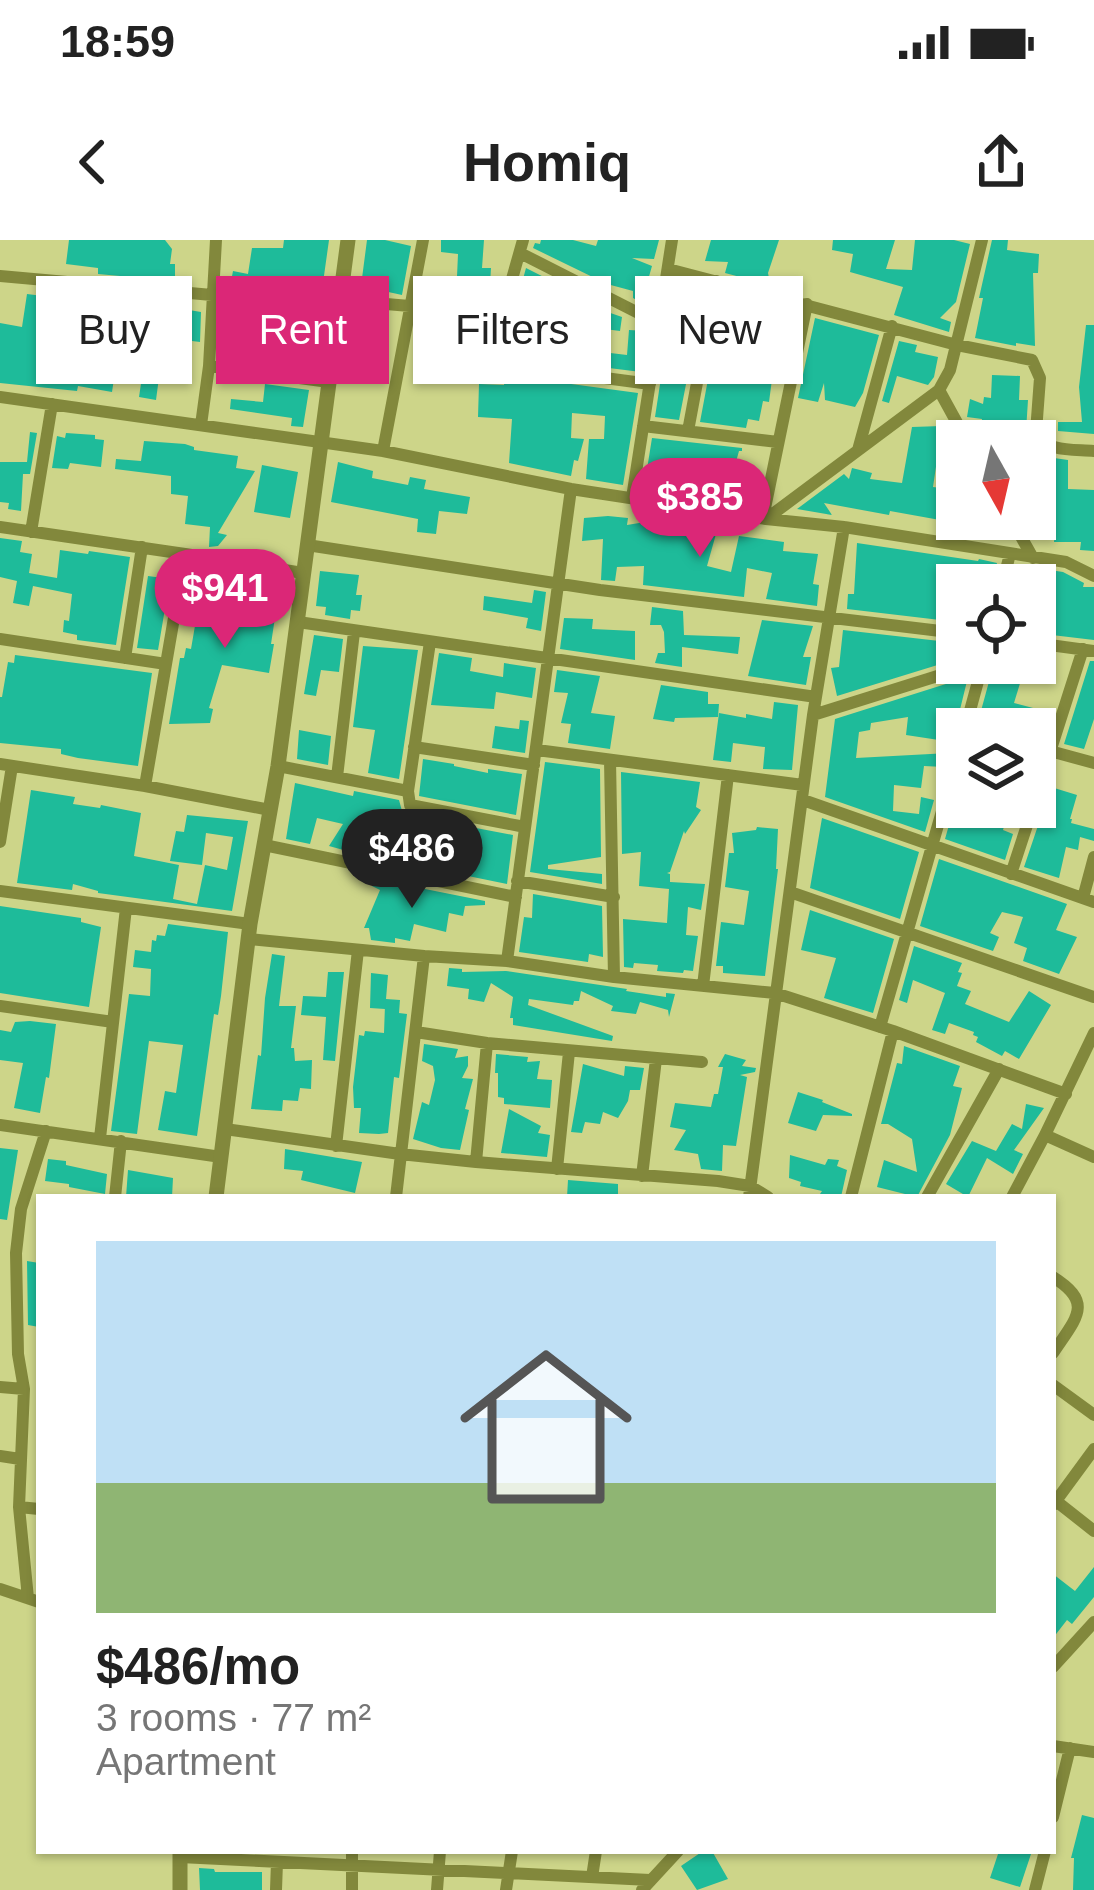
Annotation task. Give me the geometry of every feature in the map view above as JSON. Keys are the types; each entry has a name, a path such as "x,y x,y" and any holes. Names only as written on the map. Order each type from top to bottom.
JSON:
{"street":[{"path":"201,425 216,240"},
{"path":"343,276 348,240"},
{"path":"383,451 423,240"},
{"path":"667,276 672,240"},
{"path":"765,518 939,391 958,344 982,240"},
{"path":"513,276 522,246 635,310"},
{"path":"668,268 698,276"},
{"path":"0,276 212,295"},
{"path":"803,303 1032,360 1040,377 1039,439 1054,447 1094,451"},
{"path":"803,324 807,304"},
{"path":"389,306 413,308"},
{"path":"858,450 892,326"},
{"path":"209,367 216,368"},
{"path":"216,1194 249,931 278,766 329,384"},
{"path":"632,497 650,384"},
{"path":"688,431 697,384"},
{"path":"765,518 790,384"},
{"path":"939,391 955,420"},
{"path":"0,397 383,451 571,490 1066,562 1094,576"},
{"path":"31,532 52,404"},
{"path":"643,426 778,442"},
{"path":"507,961 571,490"},
{"path":"0,527 303,572"},
{"path":"225,1129 400,1154 750,1191 813,715 844,527"},
{"path":"1023,540 1033,558"},
{"path":"307,544 557,583 936,630"},
{"path":"125,658 142,548"},
{"path":"146,786 185,554"},
{"path":"1007,564 1010,554"},
{"path":"298,622 816,697"},
{"path":"337,777 354,632"},
{"path":"0,639 166,664"},
{"path":"430,642 407,800 415,808 526,827"},
{"path":"1056,646 1089,650 1056,735"},
{"path":"813,715 936,677"},
{"path":"414,747 534,765"},
{"path":"537,750 728,775 803,793 933,847 1089,900 1094,857"},
{"path":"1056,753 1094,763"},
{"path":"610,760 614,977"},
{"path":"0,842 6,765 270,810"},
{"path":"278,766 408,791"},
{"path":"703,986 728,775"},
{"path":"852,1194 908,933 938,828"},
{"path":"1012,874 1026,828"},
{"path":"264,844 516,897"},
{"path":"517,881 614,897"},
{"path":"0,890 358,950 507,961 775,994 1066,1094"},
{"path":"790,892 1094,997"},
{"path":"100,1138 126,908"},
{"path":"336,1146 358,950"},
{"path":"396,1194 424,956"},
{"path":"0,1006 113,1022"},
{"path":"416,1032 569,1052 702,1062"},
{"path":"1014,1194 1092,1042"},
{"path":"476,1162 487,1043"},
{"path":"557,1169 569,1052"},
{"path":"642,1176 656,1059"},
{"path":"929,1194 999,1069"},
{"path":"0,1125 221,1157"},
{"path":"0,1588 33,1600 19,1507 24,1389 18,1354 16,1253 21,1209 46,1131"},
{"path":"1046,1136 1094,1157"},
{"path":"115,1194 122,1141"},
{"path":"0,1251 16,1253"},
{"path":"1056,1278 1079,1295 1082,1304 1056,1349"},
{"path":"0,1387 24,1389"},
{"path":"1056,1387 1094,1414"},
{"path":"1056,1500 1094,1449"},
{"path":"0,1456 20,1459"},
{"path":"1056,1504 1094,1531"},
{"path":"19,1507 36,1509"},
{"path":"1056,1664 1094,1622"},
{"path":"1056,1746 1094,1752"},
{"path":"1056,1805 1070,1748"},
{"path":"180,1890 180,1854 277,1862 352,1857 646,1885 675,1854"},
{"path":"437,1890 440,1854"},
{"path":"506,1890 512,1854"},
{"path":"592,1877 596,1854"},
{"path":"1035,1890 1044,1854"},
{"path":"352,1857 352,1890"},
{"path":"276,1890 277,1862"}],"building":[{"path":"69,240 165,240 172,249 170,264 175,264 175,276 98,274 98,268 66,264"},
{"path":"284,240 329,240 324,276 232,276 233,271 248,274 252,248 283,248"},
{"path":"367,240 411,246 402,295 389,292 389,276 362,276"},
{"path":"441,240 484,240 482,268 491,268 491,276 457,276 458,254 441,252"},
{"path":"541,240 596,246 598,240 659,240 654,259 632,258 652,266 649,276 635,276 635,299 633,291 611,285 611,276 591,276 533,248"},
{"path":"711,240 779,240 769,276 736,276 725,273 728,262 705,261"},
{"path":"833,240 895,240 886,269 912,270 915,240 970,244 956,302 940,318 951,322 949,332 894,315 903,287 850,272 853,254 832,250"},
{"path":"992,240 1008,240 1007,250 1039,254 1038,273 1033,273 1035,346 975,338"},
{"path":"27,294 36,295 36,384 113,384 112,392 0,383 0,323 22,327"},
{"path":"192,310 201,312 200,342 192,341"},
{"path":"611,313 622,317 620,331 611,330"},
{"path":"815,318 879,335 855,407 825,400 824,383 818,402 798,398"},
{"path":"1086,325 1094,325 1094,434 1058,431 1058,422 1082,422 1079,387"},
{"path":"629,330 635,330 635,371 611,368 611,353 627,355"},
{"path":"899,341 917,345 915,352 938,357 928,385 897,376 889,403 882,401"},
{"path":"992,375 1020,376 1019,400 1028,400 1027,420 967,417 970,399 983,404 984,397 991,398"},
{"path":"141,384 158,384 156,400 139,397"},
{"path":"265,384 309,390 303,427 291,426 292,418 230,409 231,399 263,402"},
{"path":"479,384 572,384 638,393 623,485 586,479 589,439 604,439 605,416 572,413 571,438 584,439 571,476 509,463 512,419 478,417"},
{"path":"660,384 686,384 679,420 655,417"},
{"path":"707,384 771,384 759,421 748,419 746,428 700,422"},
{"path":"936,426 936,519 824,503 832,515 797,509 844,474 849,479 852,468 872,473 870,479 902,483 912,427"},
{"path":"30,432 37,433 30,474 23,474 21,511 8,509 9,503 0,502 0,462 27,462"},
{"path":"66,433 104,440 101,467 70,463 68,469 52,468 57,436 65,438"},
{"path":"652,438 742,448 725,501 644,488"},
{"path":"144,441 238,456 236,468 255,471 218,533 227,535 218,546 209,547 210,527 185,524 188,496 171,494 171,476 115,469 116,459 141,461"},
{"path":"1056,458 1068,460 1068,489 1094,490 1094,551 1080,550 1081,542 1054,542"},
{"path":"338,462 373,471 372,478 408,485 410,477 426,480 424,489 470,497 467,514 439,511 436,534 417,532 418,519 331,502"},
{"path":"262,465 298,472 290,518 254,512"},
{"path":"584,518 628,518 627,525 651,521 650,525 697,527 716,534 707,566 731,572 739,536 784,542 783,551 818,554 813,584 819,585 817,606 766,599 772,573 747,568 744,597 643,585 644,566 617,567 615,581 601,580 603,539 582,541"},
{"path":"0,538 22,541 20,552 32,554 29,573 57,578 60,550 130,557 116,645 77,640 77,635 63,632 72,594 33,586 29,606 13,603 17,581 0,577"},
{"path":"857,543 997,563 936,564 936,620 847,609 848,594 854,594"},
{"path":"320,571 359,575 360,611 351,610 350,619 325,615 326,607 316,606"},
{"path":"1056,571 1084,583 1083,587 1094,587 1094,640 1056,635"},
{"path":"148,576 170,579 158,650 137,648"},
{"path":"250,579 280,584 269,673 222,665 209,708 213,709 210,723 169,724 180,658 186,648 191,649 197,614 221,616 223,602 244,606"},
{"path":"534,590 546,592 541,631 526,628 528,618 483,610 484,596 532,603"},
{"path":"652,607 683,611 684,635 740,637 738,654 682,647 682,667 655,663 658,653 665,653 664,632 661,625 650,625"},
{"path":"564,618 593,619 592,629 635,631 635,660 560,649"},
{"path":"762,620 813,626 803,657 811,657 806,685 748,676"},
{"path":"843,630 936,641 936,665 837,696 831,668 839,667"},
{"path":"314,635 343,639 339,672 321,670 316,696 304,694"},
{"path":"363,646 418,650 399,779 368,773 375,730 353,727"},
{"path":"439,653 472,658 470,671 503,677 504,663 536,668 532,698 496,692 494,709 431,705"},
{"path":"15,655 152,673 138,766 78,758 61,754 61,749 0,743 0,697 8,662 14,663"},
{"path":"1090,661 1094,661 1094,719 1084,749 1064,744"},
{"path":"557,670 600,676 591,713 615,716 610,749 568,743 571,724 561,723 568,693 554,692"},
{"path":"946,684 966,684 960,708 936,708 936,740 906,735 908,717 871,723 870,730 859,732 856,758 936,754 936,767 924,766 921,788 894,785 893,811 919,814 921,797 934,800 925,832 825,797 835,719"},
{"path":"988,684 1020,684 1014,703 1033,708 982,708"},
{"path":"661,685 708,692 708,704 719,704 718,717 675,718 674,722 653,719"},
{"path":"774,702 798,705 792,770 763,769 765,747 733,743 731,762 713,760 719,713 772,719"},
{"path":"520,720 529,721 525,753 492,748 495,726 519,729"},
{"path":"299,730 331,736 328,765 297,759"},
{"path":"423,759 488,773 488,769 522,774 516,815 419,796"},
{"path":"545,762 600,769 601,857 548,865 548,869 602,874 602,884 530,872"},
{"path":"621,772 700,782 696,807 701,810 684,831 667,873 670,882 705,884 701,910 688,907 686,935 698,936 693,971 657,971 658,965 634,963 633,968 624,967 623,919 667,923 669,889 639,886 641,852 622,854"},
{"path":"295,783 399,800 408,815 513,835 507,884 356,853 359,832 354,831 347,851 329,846 343,824 317,818 310,844 286,839"},
{"path":"1056,789 1077,795 1071,823 1094,829 1094,841 1080,837 1078,850 1066,847 1059,878 1024,867 1037,828 1056,828"},
{"path":"31,790 75,797 73,804 141,813 134,856 179,865 173,899 197,904 205,865 227,870 233,837 206,833 202,865 170,861 176,831 184,832 187,815 248,821 232,911 98,893 73,884 72,890 17,883"},
{"path":"822,818 919,852 900,919 810,888"},
{"path":"757,827 778,829 765,976 723,973 723,966 716,966 721,922 744,925 749,891 725,887 729,853 734,853 732,833"},
{"path":"948,828 1004,828 1013,834 1005,860 945,839"},
{"path":"939,859 1067,904 1056,930 1077,937 1059,974 1023,961 1027,948 1014,943 1023,917 1002,912 990,933 999,937 993,951 920,926"},
{"path":"375,879 485,901 485,905 465,906 463,916 449,913 446,932 414,924 410,941 371,940 369,928 364,928 380,890 372,886"},
{"path":"533,894 602,906 603,957 589,954 588,962 519,952 524,917 532,918"},
{"path":"0,906 81,918 81,922 101,927 89,1007 0,993"},
{"path":"810,910 894,939 873,1013 824,998 836,958 801,950"},
{"path":"168,924 228,932 197,1136 158,1130 165,1091 176,1093 183,1045 149,1041 137,1134 111,1131 129,994 150,996 151,969 133,967 135,950 151,952 152,940 165,936"},
{"path":"914,946 962,963 957,986 971,991 965,1004 1009,1022 1029,991 1051,1005 1019,1059 1005,1051 1002,1056 976,1042 974,1032 949,1023 945,1034 932,1030 945,993 913,980 907,1003 899,1000"},
{"path":"272,954 285,956 279,1006 296,1006 291,1048 295,1061 312,1060 311,1089 300,1088 298,1101 283,1100 282,1111 251,1109"},
{"path":"449,968 506,971 666,997 666,993 675,994 669,1017 668,1010 640,1002 636,1014 611,1011 613,1006 581,991 573,1005 529,999 528,1005 613,1036 612,1041 513,1025 513,997 491,983 484,1002 468,999 469,989 447,986"},
{"path":"328,972 344,972 335,1061 323,1060 326,1017 301,1015 303,996 326,997"},
{"path":"371,973 388,975 386,999 400,1000 399,1013 407,1014 388,1133 379,1134 359,1133 361,1108 354,1108 359,1035 384,1033 385,1009 370,1008"},
{"path":"15,1022 56,1024 40,1113 14,1108 23,1063 0,1060 0,1030 11,1032"},
{"path":"424,1044 458,1049 455,1058 468,1056 462,1078 473,1079 460,1150 413,1139 422,1102 429,1105 435,1080 433,1066 422,1061"},
{"path":"904,1046 960,1066 953,1086 962,1088 950,1135 919,1194 877,1187 884,1160 917,1172 912,1139 881,1124 897,1063 902,1064"},
{"path":"496,1054 540,1061 537,1079 552,1080 550,1108 504,1104 504,1098 498,1097"},
{"path":"725,1054 746,1060 742,1066 756,1068 740,1075 747,1077 736,1146 723,1145 722,1171 701,1169 698,1154 674,1150 686,1130 670,1127 675,1103 711,1107"},
{"path":"583,1064 624,1076 625,1066 644,1068 640,1090 630,1090 618,1118 603,1112 600,1124 585,1122 582,1133 571,1132"},
{"path":"798,1092 852,1116 823,1115 816,1131 788,1123"},
{"path":"1026,1104 1044,1108 1014,1150 1023,1154 1013,1174 987,1158 969,1194 946,1184 972,1141 996,1151 1012,1124 1022,1129"},
{"path":"509,1109 541,1126 538,1133 550,1135 547,1157 501,1153"},
{"path":"0,1148 18,1150 7,1220 0,1219"},
{"path":"285,1149 362,1162 355,1193 301,1180 303,1171 284,1169"},
{"path":"790,1155 825,1165 828,1159 839,1160 837,1166 847,1170 842,1194 820,1194 822,1191 789,1178"},
{"path":"48,1159 107,1174 105,1194 45,1181"},
{"path":"128,1170 173,1178 172,1194 126,1194"},
{"path":"568,1180 618,1184 618,1194 567,1194"},
{"path":"27,1261 36,1262 36,1326 28,1325"},
{"path":"1094,1567 1094,1597 1072,1624 1067,1620 1056,1634 1056,1576 1075,1591"},
{"path":"1082,1815 1094,1818 1094,1890 1073,1890 1071,1858"},
{"path":"699,1854 714,1854 728,1879 697,1890 681,1866"},
{"path":"998,1854 1031,1854 1020,1887 990,1878"},
{"path":"199,1868 262,1872 262,1890 200,1890"}]}
